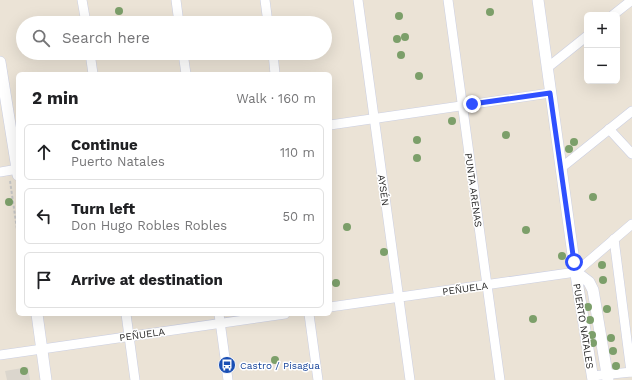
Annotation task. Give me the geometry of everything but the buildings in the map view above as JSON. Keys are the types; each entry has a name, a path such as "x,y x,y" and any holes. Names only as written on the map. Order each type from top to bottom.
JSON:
{"street":[{"path":"82,0 85,16"},
{"path":"176,0 178,16"},
{"path":"265,0 267,16"},
{"name":"AYSÉN","path":"358,0 410,380"},
{"name":"PUNTA ARENAS","path":"448,0 500,380"},
{"name":"PUERTO NATALES","path":"538,0 550,93 592,378"},
{"path":"617,12 632,0"},
{"path":"547,68 584,38"},
{"path":"91,60 93,72"},
{"path":"184,60 186,72"},
{"path":"273,60 275,72"},
{"path":"0,62 16,159"},
{"path":"332,125 550,93"},
{"path":"561,168 632,111"},
{"path":"609,129 632,154"},
{"path":"0,172 16,171"},
{"path":"576,272 632,224"},
{"path":"592,378 608,377 632,372 614,239"},
{"name":"PUERTO NATALES","path":"576,272 589,282 593,290 608,377"},
{"name":"PEÑUELA","path":"332,308 576,272"},
{"path":"37,316 46,380"},
{"path":"126,316 135,380"},
{"name":"PEÑUELA","path":"0,355 129,336 219,318 252,316"},
{"path":"309,316 318,380"},
{"path":"219,318 228,380"}],"shaded area":[{"path":"28,367 30,380 7,380 5,371"}],"place":[{"name":"Castro / Pisagua","path":"227,365"}],"route":[{"path":"472,104 550,93 574,262"}]}
